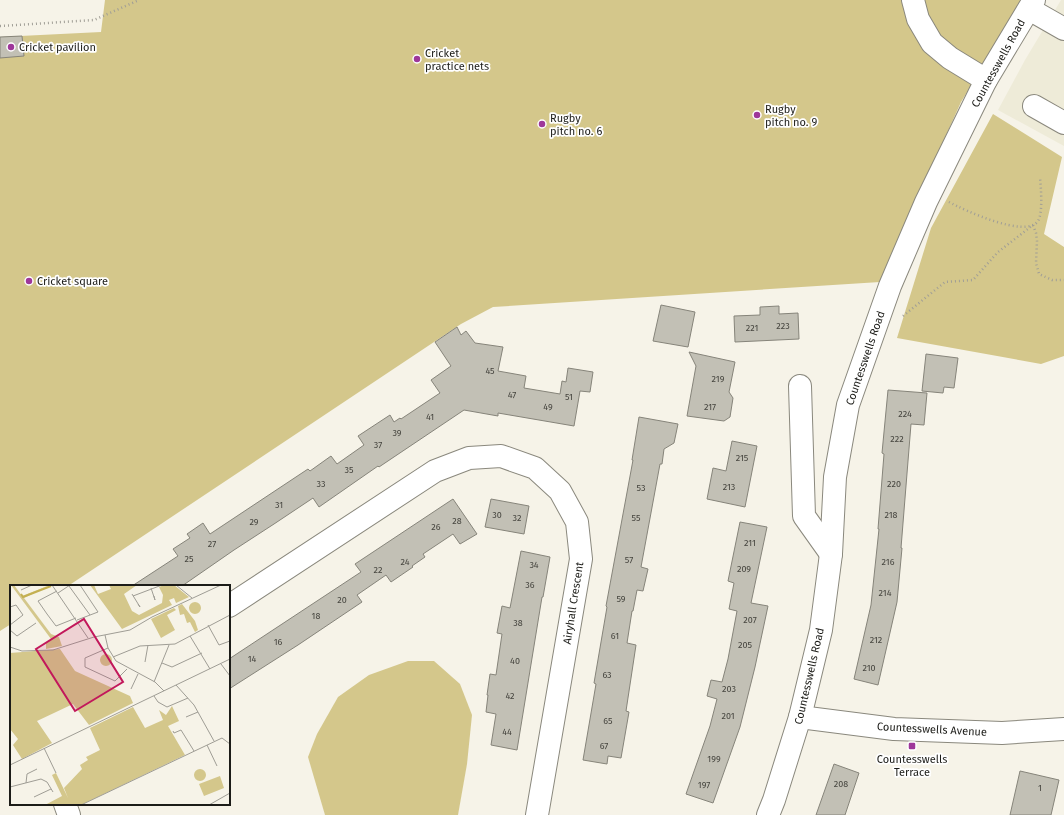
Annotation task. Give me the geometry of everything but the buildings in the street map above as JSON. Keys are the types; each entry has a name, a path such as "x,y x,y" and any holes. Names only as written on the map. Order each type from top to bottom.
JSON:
{"street":[{"path":"913,0 918,20 932,43 950,58 986,80"},
{"path":"1031,5 1064,29"},
{"name":"Countesswells Road","path":"768,815 800,717 820,630 831,554 835,477 848,405 890,286 926,202 986,80 1031,5"},
{"path":"1034,106 1064,123"},
{"path":"800,386 804,516 831,554"},
{"name":"Airyhall Crescent","path":"230,605 435,471 469,458 501,456 534,468 560,491 577,522 581,559 537,815"},
{"name":"Countesswells Avenue","path":"800,717 894,729 1002,733 1064,729"},
{"path":"65,805 69,815"}],"path":[{"path":"0,26 94,20 139,0"},
{"path":"877,324 904,316 945,282 973,280 998,252 1038,222 1041,215 1040,178"},
{"path":"926,202 938,206 945,200 972,214 995,222 1022,226 1033,225"},
{"path":"1033,225 1037,241 1036,263 1038,274 1052,280 1064,280"}],"shaded area":[{"path":"105,0 1023,0 961,102 880,282 493,307 461,324 70,585 10,585 10,625 0,631 0,37 101,32"},
{"path":"1061,0 1064,0 1064,146 998,110 1025,60"},
{"path":"993,114 1062,157 1044,234 1064,247 1064,356 1041,364 897,338 931,228"},
{"path":"408,661 434,661 460,684 472,715 467,764 458,815 325,815 308,757 317,734 338,697 369,675"}],"place":[{"name":"Cricket pavilion","path":"11,47"},
{"name":"Cricket practice nets","path":"417,59"},
{"name":"Rugby pitch no. 9","path":"757,115"},
{"name":"Rugby pitch no. 6","path":"542,124"},
{"name":"Cricket square","path":"29,281"},
{"name":"Countesswells Terrace","path":"912,746"}]}
